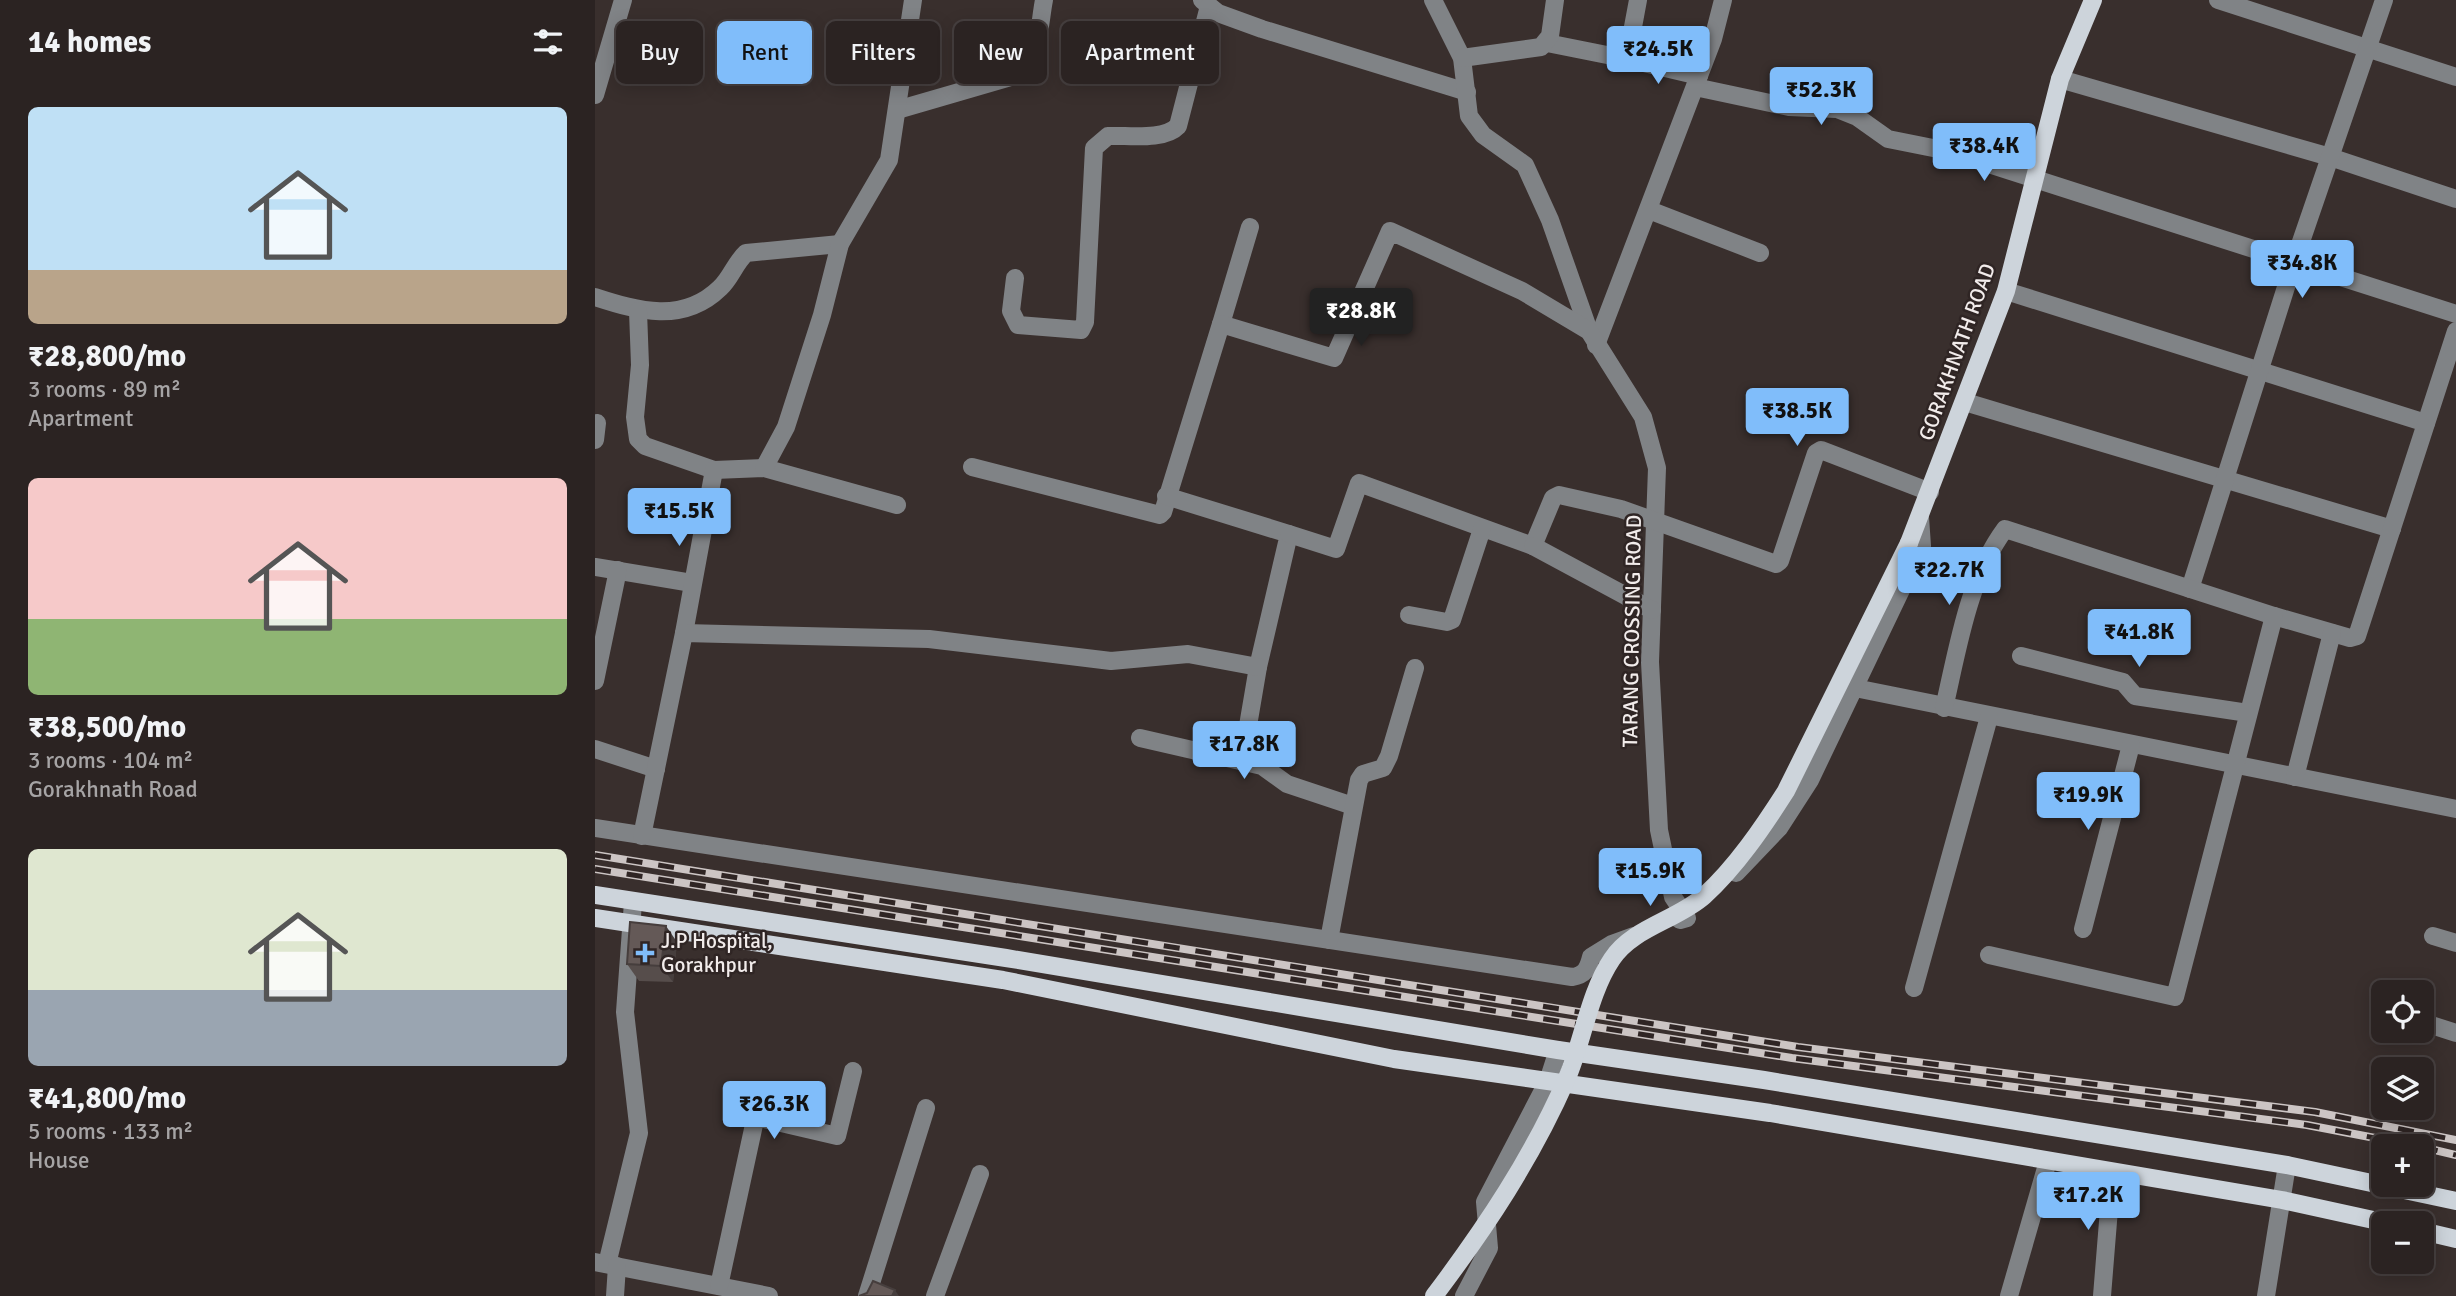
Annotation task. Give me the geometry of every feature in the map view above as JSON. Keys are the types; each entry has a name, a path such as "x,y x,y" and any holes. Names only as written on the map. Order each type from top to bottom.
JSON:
{"main road":[{"name":"GORAKHNATH ROAD","path":"1434,1296 1487,1226 1537,1143 1568,1076 1611,959 1628,942 1679,914 1705,895 1765,824 1786,791 1909,543 1965,402 2006,291 2032,178 2060,79 2093,0"},
{"path":"595,895 1006,958 1558,1051 1764,1080 2287,1165 2456,1201"},
{"path":"595,918 1003,980 1394,1059 1770,1113 2282,1200 2371,1219"},
{"path":"2434,1234 2456,1239"}],"street":[{"path":"595,95 623,0"},
{"path":"764,468 786,428 822,315 839,244 886,169 913,0"},
{"path":"897,110 1025,70 1034,55 1044,0"},
{"path":"1433,0 1462,58 1469,116 1483,135 1525,165 1550,220 1592,338"},
{"path":"1547,43 1555,0"},
{"path":"1627,59 1638,0"},
{"path":"1592,338 1649,210 1697,81 1723,0"},
{"path":"2218,0 2456,77"},
{"path":"2190,589 2294,262 2384,0"},
{"path":"1015,278 1011,311 1018,325 1081,330 1085,322 1094,148 1108,136 1162,134 1173,132 1178,126 1205,3 1218,13 1262,29 1467,92"},
{"path":"1462,58 1533,50 1547,43 1627,59 1789,107 1837,109 1857,117 1888,139 1948,151 2456,314"},
{"path":"2060,79 2330,157 2456,199"},
{"path":"1649,210 1760,253"},
{"path":"972,467 1157,516 1163,512 1250,226"},
{"path":"1221,324 1334,358 1387,235 1394,231 1522,291 1592,338"},
{"path":"595,297 638,311 675,312 708,298 729,279 741,258 753,250 839,244"},
{"path":"2006,291 2426,423"},
{"path":"638,311 640,365 635,417 638,439 660,453 714,470 764,468 897,505"},
{"path":"1944,708 1964,626 1986,554 2005,529 2274,616 2350,639 2357,636 2456,331"},
{"name":"TARANG CROSSING ROAD","path":"1592,338 1643,417 1657,468 1651,701 1659,830 1673,897 1687,918"},
{"path":"1965,402 2392,529"},
{"path":"1533,547 1555,495 1621,509 1776,564 1780,561 1816,453 1821,450 1930,492"},
{"path":"642,836 714,470"},
{"path":"1166,496 1336,549 1359,483 1533,547 1653,610"},
{"path":"595,828 1572,977 1581,976 1591,957 1612,944 1687,918 1716,894 1779,828 1810,780 1922,545 1920,517"},
{"path":"1409,615 1447,622 1452,620 1482,529"},
{"path":"1241,761 1258,667 1289,534"},
{"path":"595,567 692,583"},
{"path":"595,681 618,570"},
{"path":"1989,955 2175,997 2274,616"},
{"path":"684,633 929,639 1111,661 1188,654 1258,667"},
{"path":"2295,777 2332,633"},
{"path":"2021,656 2123,682 2135,696 2248,713"},
{"path":"1329,940 1360,776 1377,772 1389,756 1415,668"},
{"path":"1855,688 2456,809"},
{"path":"1914,988 1989,717"},
{"path":"1140,738 1262,766 1287,784 1353,806"},
{"path":"2083,929 2131,745"},
{"path":"595,750 656,769"},
{"path":"615,1296 606,1264 639,1133 625,1012 633,902"},
{"path":"2433,936 2456,943"},
{"path":"2434,1026 2456,1033"},
{"path":"1464,1296 1489,1248 1485,1202 1548,1081 1558,1051"},
{"path":"719,1286 752,1124 760,1118 837,1136 853,1071"},
{"path":"867,1296 926,1108"},
{"path":"2009,1296 2048,1161"},
{"path":"2266,1296 2287,1165"},
{"path":"2102,1296 2112,1172"},
{"path":"935,1296 980,1174"},
{"path":"606,1264 766,1296"}],"building":[{"path":"630,922 666,926 661,966 627,964"},
{"path":"873,1281 895,1290 892,1296 859,1296 867,1293"}],"railway":[{"path":"595,855 1798,1047 2315,1112 2456,1140"},
{"path":"595,869 1792,1058 2307,1125 2371,1137"},
{"path":"2434,1150 2456,1155"}],"place":[{"name":"J.P Hospital, Gorakhpur","path":"645,953"}]}
